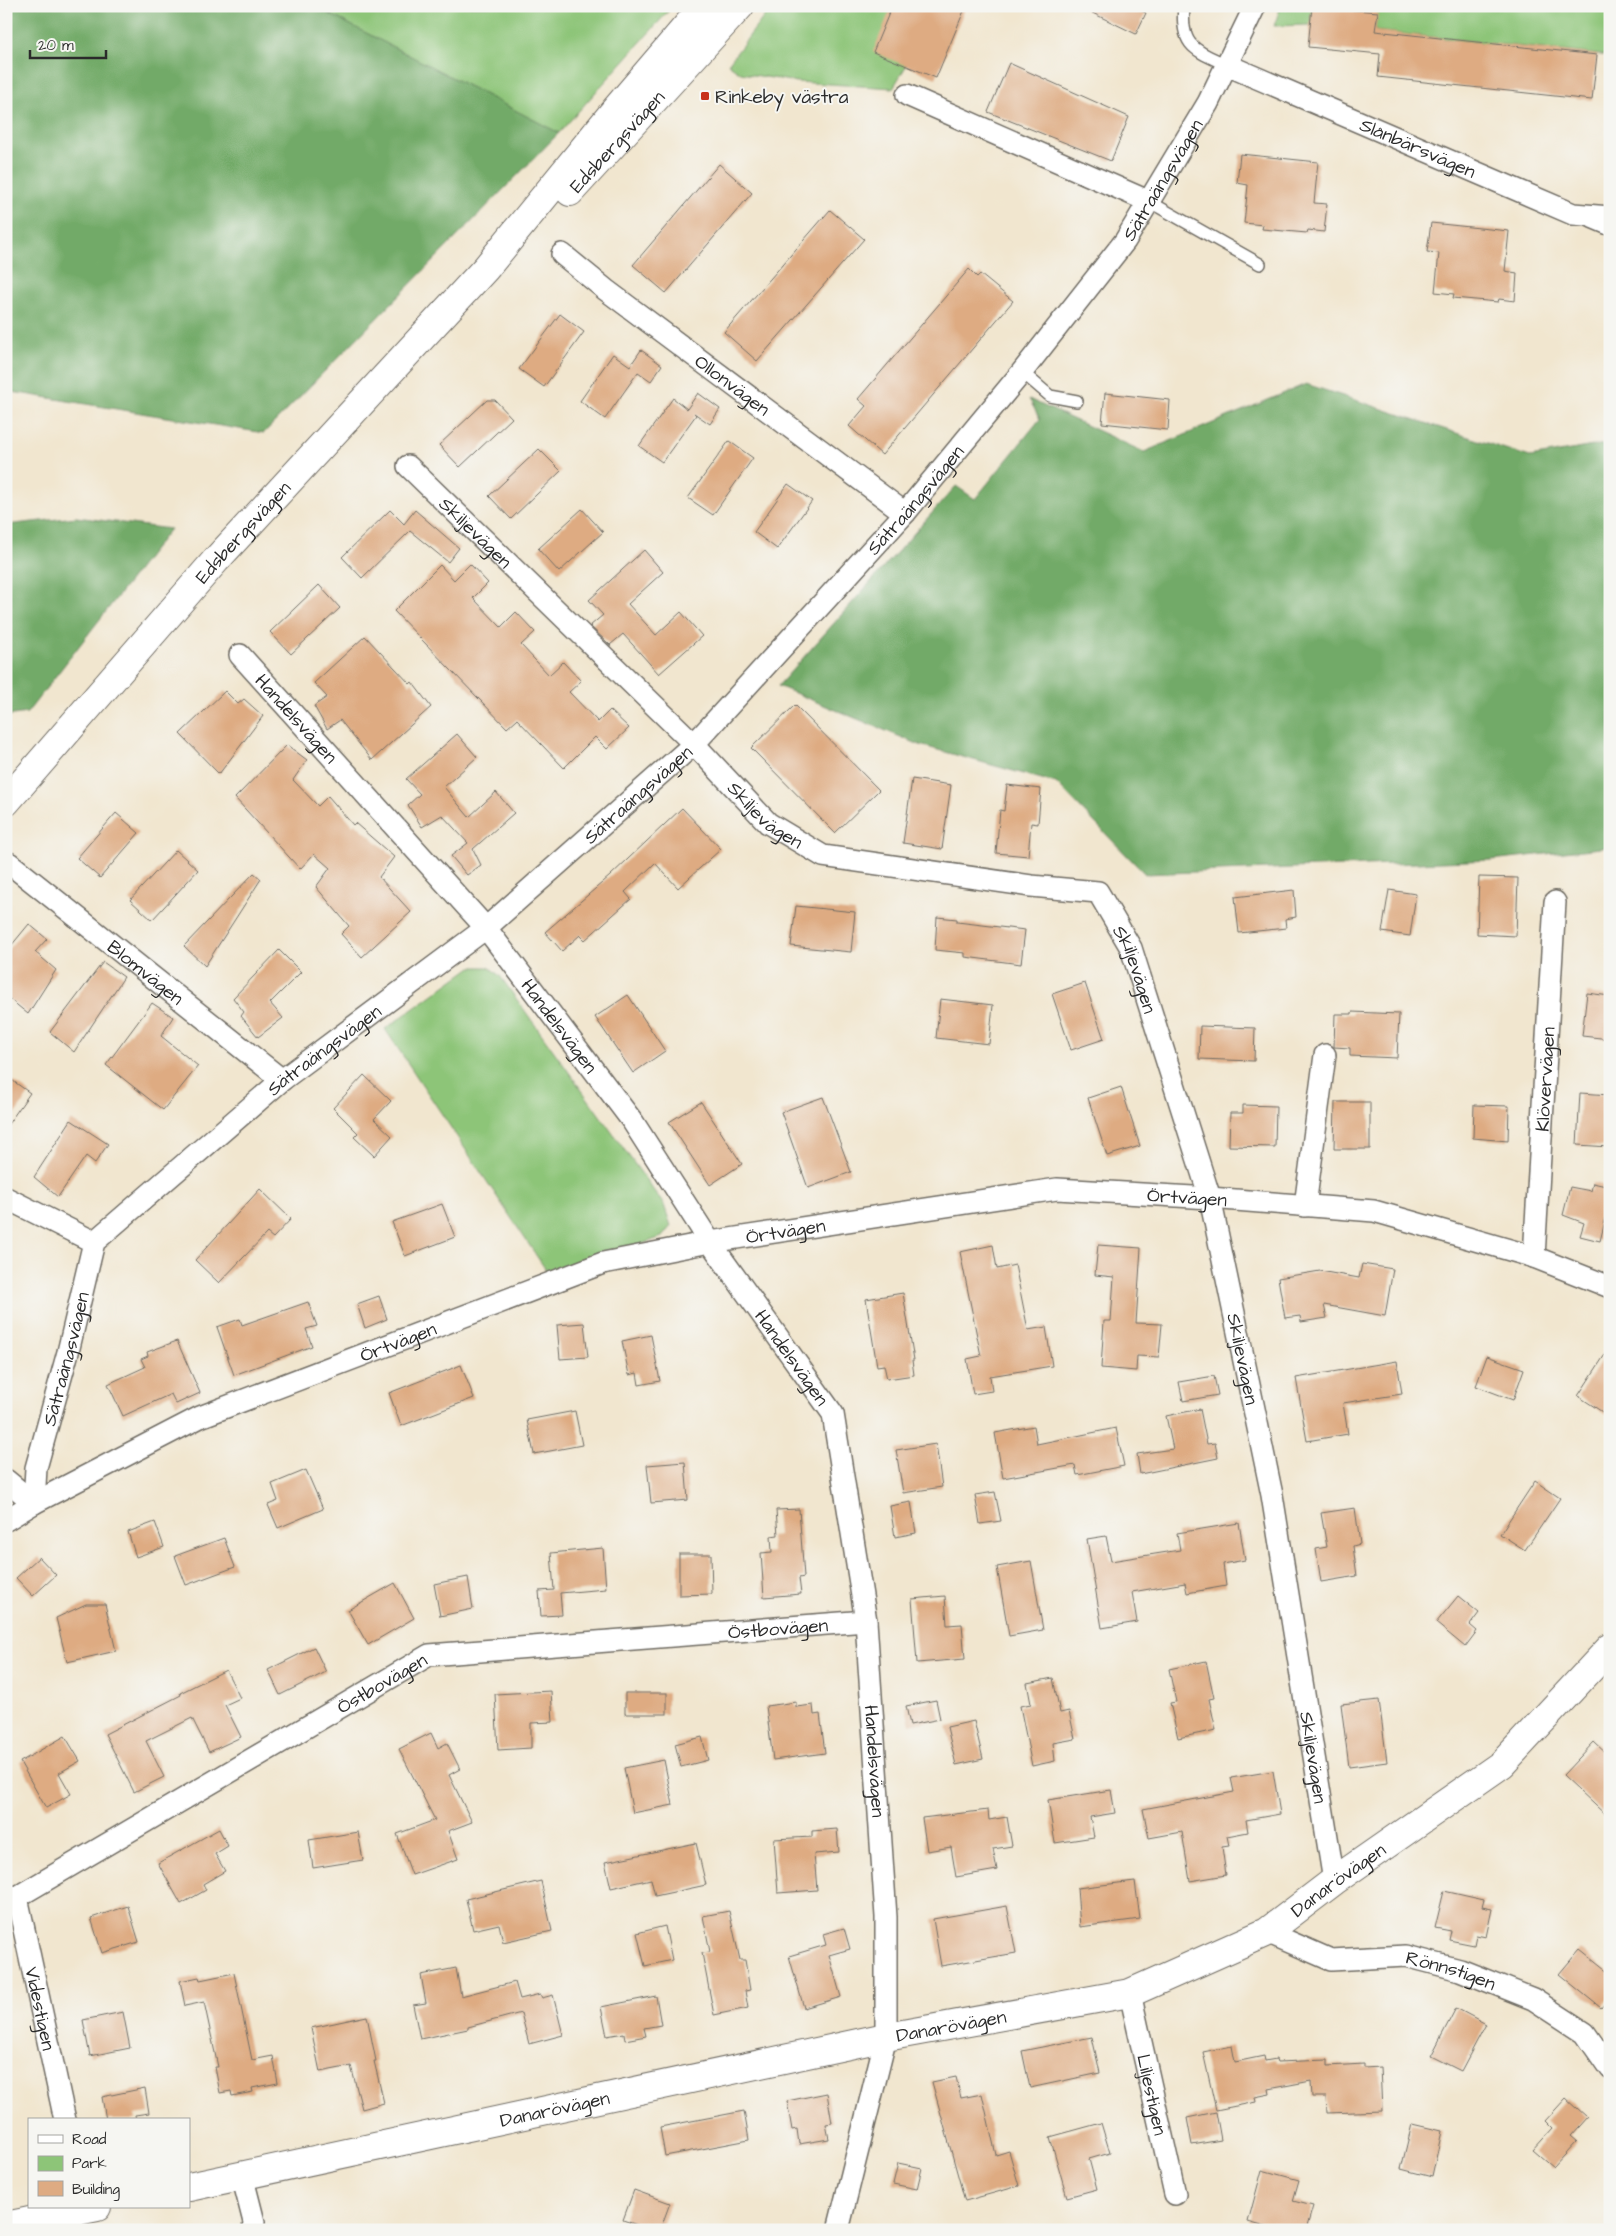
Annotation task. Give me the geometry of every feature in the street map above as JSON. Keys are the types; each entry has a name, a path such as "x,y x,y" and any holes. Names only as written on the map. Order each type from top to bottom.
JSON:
{"street":[{"name":"Edsbergsvägen","path":"6,802 216,560 486,268 615,110 704,6"},
{"name":"Edsbergsvägen","path":"486,268 562,201 740,6"},
{"name":"Sätraängsvägen","path":"34,1503 36,1468 68,1352 94,1242 282,1080 486,928 694,744 905,513 1022,372 1125,242 1208,103 1255,6"},
{"name":"Slånbärsvägen","path":"1227,65 1573,214 1610,217"},
{"path":"907,95 1150,202"},
{"name":"Ollonvägen","path":"562,254 606,290 905,513"},
{"name":"Skiljevägen","path":"408,466 694,744 768,823 822,856 1031,886 1098,892 1131,948 1210,1198 1272,1495 1334,1880"},
{"name":"Handelsvägen","path":"240,655 486,928 633,1122 710,1242 833,1414 866,1621 886,1917 886,2037 838,2230"},
{"name":"Blomvägen","path":"9,864 282,1080"},
{"name":"Klövervägen","path":"1534,1257 1555,902"},
{"path":"1305,1206 1324,1055"},
{"name":"Örtvägen","path":"34,1503 200,1417 603,1263 710,1242 1057,1189 1210,1198 1374,1211 1534,1257 1610,1287"},
{"path":"6,1198 94,1242"},
{"path":"6,1480 34,1503 6,1520"},
{"name":"Östbovägen","path":"12,1896 430,1655 866,1621"},
{"name":"Danarövägen","path":"190,2187 886,2037 1130,1993 1268,1932 1334,1880 1502,1764 1610,1648"},
{"name":"Videstigen","path":"12,1896 65,2118"},
{"name":"Rönnstigen","path":"1268,1932 1331,1960 1406,1956 1460,1970 1533,1998 1585,2033 1610,2069"},
{"name":"Liljestigen","path":"1130,1993 1175,2194"},
{"path":"242,2175 254,2222 253,2230"},
{"path":"6,2226 88,2208"}],"lane":[{"path":"1184,6 1185,33 1194,50 1227,65"},
{"path":"1150,202 1260,264"},
{"path":"1573,214 1610,230"},
{"path":"1022,372 1050,396 1077,401"}],"green space":[{"path":"6,6 314,6 559,133 264,433 6,391"},
{"path":"314,6 673,6 559,133"},
{"path":"772,6 892,6 906,66 893,88 797,82 741,73 728,64"},
{"path":"1281,6 1312,6 1310,25 1274,26"},
{"path":"1327,6 1610,6 1610,56 1375,31 1377,12"},
{"path":"1306,384 1530,457 1610,443 1610,847 1491,860 1145,874 1056,783 920,745 778,686 956,486 975,499 1040,419 1029,399 1144,452"},
{"path":"76,517 170,529 27,713 6,716 6,525"},
{"path":"471,967 489,967 500,976 664,1205 671,1226 662,1237 550,1276 385,1029"}],"building":[{"path":"892,6 966,6 936,78 873,52"},
{"path":"1078,6 1132,6 1146,13 1136,34"},
{"path":"1312,6 1378,12 1375,31 1597,55 1592,100 1378,77 1380,54 1308,47"},
{"path":"1009,63 1129,117 1111,161 988,112"},
{"path":"1240,154 1318,162 1314,203 1327,204 1324,232 1308,230 1307,233 1262,229 1263,225 1244,223 1248,185 1237,183"},
{"path":"719,164 752,193 666,293 633,265"},
{"path":"830,210 864,239 757,361 724,332"},
{"path":"1431,223 1509,231 1505,271 1517,273 1515,301 1499,299 1498,302 1453,298 1454,294 1435,292 1439,253 1427,252"},
{"path":"969,269 977,277 980,274 1013,301 882,455 849,426 866,406 858,399"},
{"path":"560,314 584,332 544,387 519,369"},
{"path":"641,350 662,365 651,381 638,372 605,419 580,401 613,354 630,366"},
{"path":"698,393 720,409 710,424 694,413 696,415 662,462 639,446 673,398 687,409"},
{"path":"1105,393 1170,400 1168,430 1102,423"},
{"path":"487,400 495,400 512,418 460,467 439,445"},
{"path":"729,441 753,458 713,515 688,498"},
{"path":"539,449 561,471 511,519 489,496"},
{"path":"788,484 812,501 777,549 754,532"},
{"path":"582,509 603,532 559,572 538,549"},
{"path":"390,510 404,524 415,510 459,548 448,562 410,531 362,578 342,557"},
{"path":"644,550 663,572 628,604 656,635 681,612 702,636 659,674 623,634 610,645 590,626 603,615 589,600"},
{"path":"470,564 488,583 473,598 501,627 516,612 535,632 521,645 549,675 563,662 581,681 569,692 598,722 610,710 629,728 607,749 595,737 564,768 517,719 507,728 394,611 440,565 454,580"},
{"path":"319,585 340,608 291,654 270,632"},
{"path":"365,636 410,684 412,682 431,707 372,760 340,720 327,729 314,706 327,697 314,683"},
{"path":"225,691 238,704 244,699 263,716 219,774 180,734"},
{"path":"795,705 879,790 835,833 751,748"},
{"path":"457,734 477,757 444,787 469,817 496,792 514,813 473,849 481,865 467,875 451,856 468,843 442,815 422,827 408,805 420,794 406,779"},
{"path":"287,745 307,760 293,780 318,806 328,796 353,825 355,823 394,857 379,877 411,912 362,957 341,934 349,926 316,887 330,868 314,854 300,869 235,798"},
{"path":"912,779 951,785 942,849 903,843"},
{"path":"1007,785 1041,789 1038,824 1031,823 1028,856 996,853 1000,810 1004,811"},
{"path":"682,808 721,849 678,888 655,863 625,892 631,899 585,940 580,935 562,951 545,932 610,876"},
{"path":"116,813 139,833 100,878 77,858"},
{"path":"176,850 198,870 152,920 130,900"},
{"path":"254,873 261,879 205,966 184,946"},
{"path":"1479,877 1518,878 1516,936 1477,934"},
{"path":"1294,890 1296,917 1285,919 1286,928 1239,933 1235,897"},
{"path":"1389,890 1416,894 1410,936 1382,932"},
{"path":"796,906 855,912 851,952 791,946"},
{"path":"937,917 957,919 957,922 1025,930 1021,964 965,957 965,953 935,950"},
{"path":"29,924 47,939 35,952 56,970 28,1014 6,996 6,952"},
{"path":"279,950 301,972 270,1003 283,1018 258,1037 241,1016 244,1012 233,998"},
{"path":"103,962 124,977 74,1052 50,1032"},
{"path":"1085,983 1104,1039 1071,1050 1052,994"},
{"path":"1587,993 1610,996 1610,1039 1582,1036"},
{"path":"628,995 665,1051 633,1073 595,1017"},
{"path":"940,999 993,1005 989,1044 936,1038"},
{"path":"152,1003 173,1017 161,1036 198,1066 163,1110 106,1065"},
{"path":"1352,1012 1399,1014 1397,1058 1350,1056 1350,1048 1334,1047 1335,1014 1352,1014"},
{"path":"1200,1026 1255,1028 1254,1061 1199,1059"},
{"path":"364,1075 391,1101 374,1119 392,1136 374,1156 354,1137 358,1133 333,1108"},
{"path":"6,1076 30,1093 6,1127"},
{"path":"1121,1087 1140,1146 1107,1156 1088,1098"},
{"path":"1580,1093 1610,1095 1610,1147 1577,1145"},
{"path":"823,1097 851,1172 808,1188 781,1112"},
{"path":"701,1102 742,1164 710,1185 669,1122"},
{"path":"1335,1102 1370,1102 1370,1149 1334,1149"},
{"path":"1243,1105 1276,1106 1275,1147 1229,1146 1230,1113 1243,1113"},
{"path":"1474,1105 1509,1106 1508,1141 1473,1138"},
{"path":"71,1120 108,1144 95,1163 86,1156 58,1197 34,1177"},
{"path":"1593,1183 1610,1187 1610,1201 1600,1241 1580,1236 1584,1223 1563,1215 1570,1187 1591,1191"},
{"path":"260,1189 291,1219 273,1238 267,1233 219,1283 195,1260"},
{"path":"442,1204 455,1237 405,1256 392,1222"},
{"path":"993,1245 997,1269 1015,1265 1028,1330 1046,1327 1052,1366 990,1376 992,1391 973,1394 967,1359 981,1356 960,1252"},
{"path":"1098,1245 1141,1248 1136,1323 1162,1324 1159,1357 1137,1356 1136,1371 1101,1368 1104,1321 1111,1321 1114,1277 1095,1275"},
{"path":"1362,1264 1393,1269 1385,1316 1324,1305 1327,1318 1301,1322 1300,1316 1285,1318 1278,1278 1320,1271 1359,1278"},
{"path":"903,1293 914,1360 912,1360 914,1375 887,1379 884,1365 877,1366 866,1299"},
{"path":"379,1296 387,1319 365,1328 357,1304"},
{"path":"308,1302 317,1326 306,1329 312,1346 234,1375 217,1327 240,1319 242,1325"},
{"path":"584,1323 588,1357 560,1359 557,1325"},
{"path":"651,1335 660,1381 639,1385 637,1373 629,1375 622,1341"},
{"path":"177,1341 200,1393 176,1404 171,1394 123,1416 108,1384 145,1367 141,1359 148,1356 147,1352"},
{"path":"1610,1347 1610,1417 1578,1396"},
{"path":"1487,1356 1524,1369 1513,1400 1476,1386"},
{"path":"1397,1361 1402,1394 1343,1403 1348,1434 1307,1441 1296,1378"},
{"path":"461,1365 474,1398 401,1426 389,1393"},
{"path":"1214,1376 1218,1395 1183,1401 1179,1382"},
{"path":"1200,1409 1207,1444 1215,1443 1218,1458 1140,1474 1137,1454 1173,1449 1166,1416"},
{"path":"575,1411 582,1445 534,1454 527,1420"},
{"path":"1034,1426 1037,1444 1116,1428 1124,1466 1077,1475 1075,1465 1003,1478 995,1433"},
{"path":"936,1444 942,1487 903,1493 896,1450"},
{"path":"685,1462 688,1500 651,1503 647,1465"},
{"path":"306,1470 323,1509 278,1528 268,1505 278,1501 272,1484"},
{"path":"1535,1481 1560,1498 1525,1550 1500,1534"},
{"path":"995,1492 1001,1521 980,1524 975,1495"},
{"path":"911,1502 916,1533 895,1537 890,1506"},
{"path":"1355,1508 1360,1544 1353,1546 1357,1576 1321,1582 1316,1549 1327,1547 1321,1513"},
{"path":"799,1509 804,1577 799,1578 801,1594 764,1597 761,1553 772,1552 771,1536 778,1535 776,1510"},
{"path":"155,1522 164,1547 136,1557 128,1532"},
{"path":"1239,1523 1245,1560 1223,1564 1226,1586 1187,1593 1185,1583 1132,1592 1137,1622 1102,1628 1087,1539 1106,1536 1111,1561 1180,1550 1177,1533"},
{"path":"224,1538 235,1567 186,1585 175,1556"},
{"path":"603,1548 606,1589 560,1593 562,1615 541,1616 539,1591 554,1590 551,1553"},
{"path":"679,1554 711,1554 712,1594 679,1595"},
{"path":"39,1557 56,1575 33,1596 16,1578"},
{"path":"1031,1561 1043,1630 1009,1636 997,1567"},
{"path":"468,1577 473,1609 440,1616 434,1584"},
{"path":"395,1583 414,1618 368,1645 348,1610"},
{"path":"945,1596 947,1625 962,1624 965,1659 917,1663 912,1599"},
{"path":"1458,1596 1479,1613 1470,1625 1477,1631 1465,1647 1436,1623"},
{"path":"86,1604 105,1604 116,1651 67,1662 56,1618"},
{"path":"314,1647 326,1672 280,1695 268,1670"},
{"path":"1206,1661 1214,1698 1209,1699 1216,1730 1178,1738 1170,1703 1176,1702 1169,1669"},
{"path":"226,1670 240,1698 225,1705 241,1737 209,1752 192,1718 146,1741 164,1777 134,1792 105,1734"},
{"path":"1053,1678 1060,1713 1069,1711 1075,1739 1053,1743 1055,1761 1032,1766 1020,1706 1031,1704 1027,1683"},
{"path":"551,1691 553,1722 531,1723 531,1748 498,1750 495,1694"},
{"path":"625,1693 667,1693 667,1714 625,1714"},
{"path":"936,1700 940,1719 910,1725 906,1706"},
{"path":"1379,1700 1387,1762 1349,1767 1341,1704"},
{"path":"796,1702 796,1707 813,1705 814,1715 820,1714 825,1753 773,1760 766,1706"},
{"path":"974,1721 983,1759 956,1765 947,1727"},
{"path":"431,1733 438,1748 447,1743 460,1769 449,1775 472,1822 448,1831 458,1859 412,1875 397,1834 435,1820 399,1749"},
{"path":"65,1736 80,1761 59,1773 71,1794 46,1808 20,1762"},
{"path":"702,1737 708,1760 681,1767 675,1744"},
{"path":"1594,1742 1610,1757 1610,1819 1563,1775"},
{"path":"664,1760 673,1805 633,1813 624,1768"},
{"path":"1273,1771 1280,1814 1246,1820 1248,1832 1227,1836 1229,1846 1222,1847 1226,1875 1190,1881 1182,1832 1149,1838 1143,1809 1234,1792 1231,1778"},
{"path":"1111,1790 1115,1813 1090,1817 1094,1837 1055,1843 1048,1800"},
{"path":"988,1810 989,1820 1007,1817 1012,1846 993,1849 997,1870 956,1877 951,1847 927,1851 922,1818"},
{"path":"219,1829 228,1846 215,1854 225,1871 203,1884 206,1890 181,1904 158,1863"},
{"path":"837,1829 839,1852 814,1854 817,1890 778,1893 774,1839 812,1837 812,1831"},
{"path":"358,1832 363,1860 313,1868 309,1840"},
{"path":"696,1843 706,1885 655,1896 651,1879 611,1888 605,1862"},
{"path":"541,1881 552,1931 503,1942 499,1924 473,1930 466,1899"},
{"path":"1135,1881 1140,1919 1080,1927 1077,1888"},
{"path":"1444,1891 1484,1900 1482,1907 1492,1909 1486,1937 1476,1935 1474,1945 1449,1940 1451,1931 1435,1928"},
{"path":"128,1906 139,1942 102,1953 91,1918"},
{"path":"1007,1906 1016,1953 941,1966 933,1919"},
{"path":"729,1911 740,1960 745,1960 750,1990 745,1991 748,2008 714,2015 702,1953 710,1952 703,1916"},
{"path":"665,1926 672,1960 645,1966 637,1933"},
{"path":"844,1928 850,1949 829,1955 841,1997 804,2008 789,1956 826,1945 823,1934"},
{"path":"1580,1949 1610,1973 1610,1997 1601,2008 1559,1974"},
{"path":"456,1968 461,1996 515,1982 520,1999 540,1994 542,1998 553,1995 563,2035 529,2044 521,2013 468,2027 468,2029 420,2039 413,2005 426,2003 421,1975"},
{"path":"234,1973 252,2060 273,2056 278,2083 252,2088 253,2092 232,2096 231,2091 220,2093 215,2067 218,2067 204,2002 185,2006 180,1981 199,1977 200,1980"},
{"path":"656,1996 661,2025 644,2028 646,2036 625,2040 624,2033 607,2036 601,2007"},
{"path":"1456,2008 1486,2024 1461,2071 1431,2056"},
{"path":"123,2012 130,2048 90,2056 83,2020"},
{"path":"367,2016 376,2061 374,2061 384,2103 362,2109 351,2066 320,2072 311,2028"},
{"path":"1092,2037 1100,2073 1030,2088 1022,2051"},
{"path":"1232,2046 1235,2062 1264,2056 1265,2061 1276,2059 1277,2062 1328,2060 1328,2066 1364,2064 1364,2068 1380,2067 1382,2111 1327,2113 1326,2097 1312,2097 1311,2081 1269,2089 1270,2094 1255,2097 1256,2102 1216,2110 1203,2052"},
{"path":"956,2077 961,2098 982,2094 996,2155 1009,2151 1019,2186 965,2201 932,2082"},
{"path":"145,2088 149,2113 135,2115 136,2118 106,2118 102,2097"},
{"path":"827,2093 832,2123 826,2124 829,2139 799,2144 797,2129 792,2130 787,2101"},
{"path":"1566,2098 1587,2117 1570,2136 1577,2142 1553,2168 1533,2151 1553,2129 1545,2121"},
{"path":"744,2111 749,2140 665,2156 660,2127"},
{"path":"1216,2112 1221,2140 1192,2145 1187,2118"},
{"path":"1101,2123 1110,2153 1089,2159 1097,2189 1067,2197 1050,2137"},
{"path":"1412,2124 1442,2131 1432,2177 1401,2169"},
{"path":"898,2163 922,2168 917,2189 893,2184"},
{"path":"1262,2170 1299,2180 1293,2201 1313,2206 1306,2230 1276,2230 1248,2222"},
{"path":"634,2190 670,2203 660,2230 651,2230 623,2220"}],"place":[{"name":"Rinkeby västra","path":"705,96"}]}
